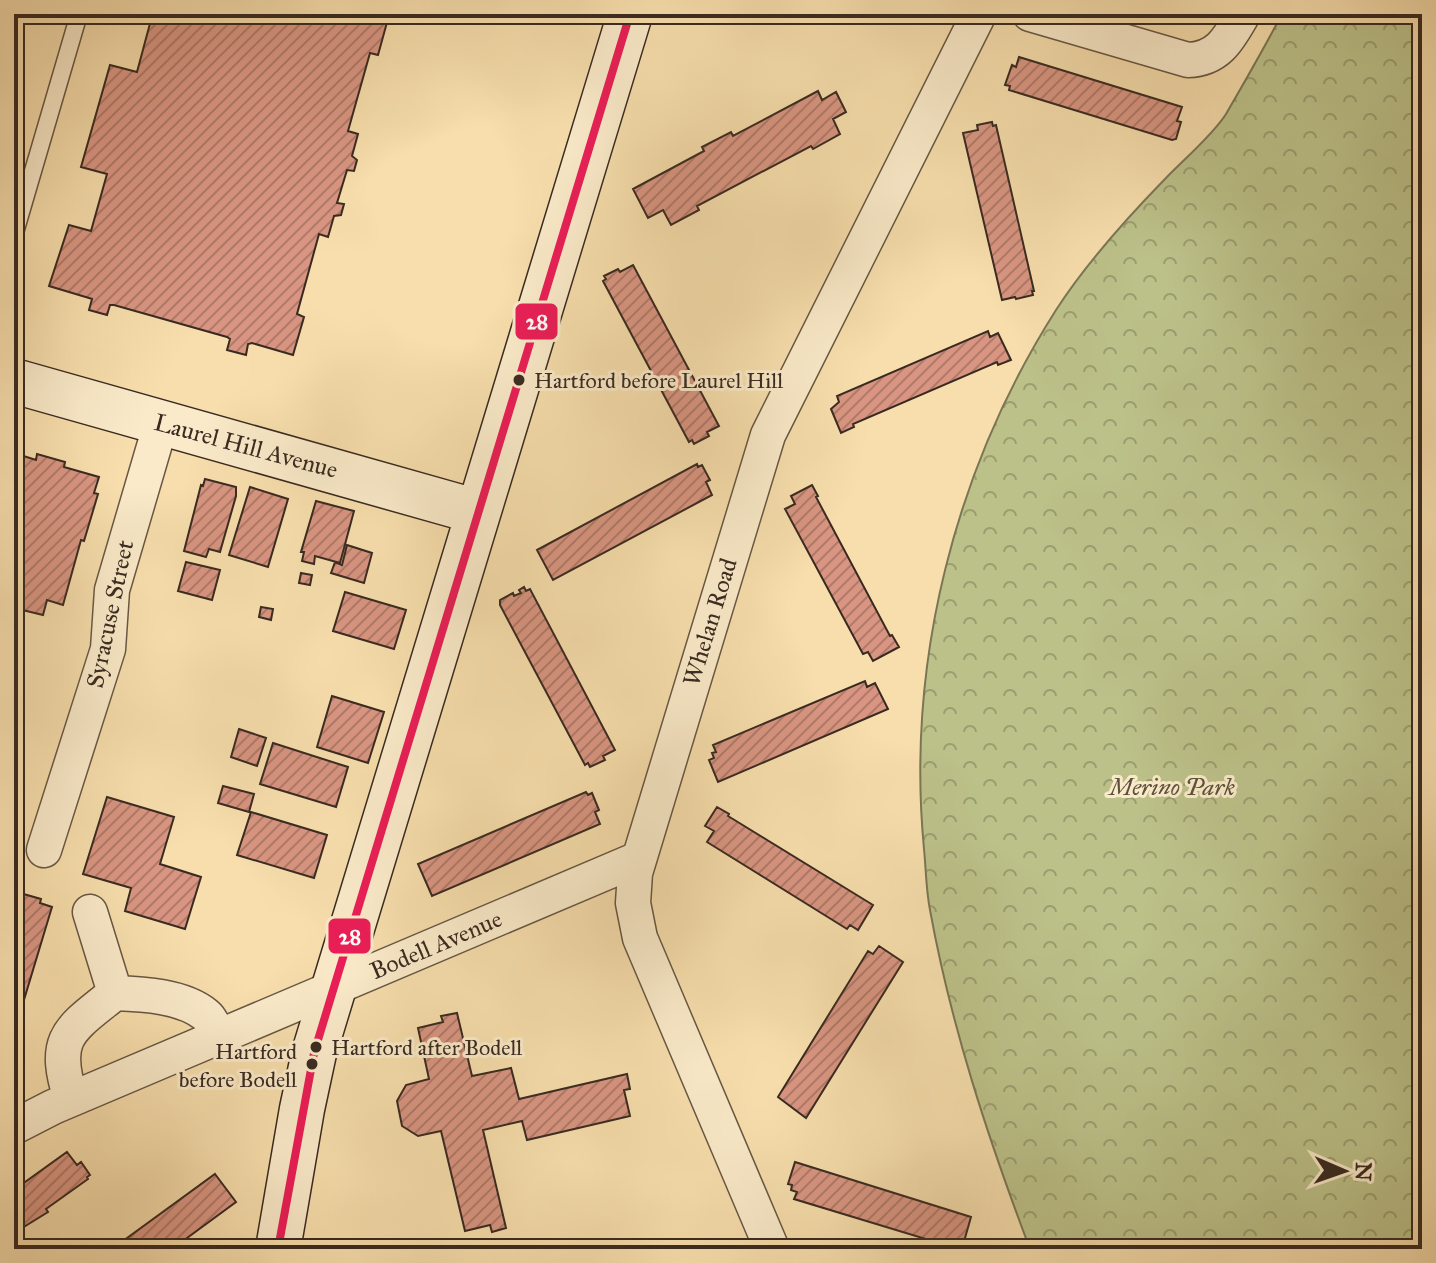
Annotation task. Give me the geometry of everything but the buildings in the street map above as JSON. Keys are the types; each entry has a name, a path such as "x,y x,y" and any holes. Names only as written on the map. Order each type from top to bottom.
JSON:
{"main road":[{"path":"278,1249 308,1079 630,14"},
{"name":"Laurel Hill Avenue","path":"14,381 478,512"}],"street":[{"name":"Whelan Road","path":"772,1249 640,938 633,903 638,859 775,417 979,14"},
{"path":"1030,14 1176,58 1199,60 1218,51 1243,14"},
{"name":"Syracuse Street","path":"44,850 108,649 112,590 161,423"},
{"name":"Bodell Avenue","path":"14,1127 71,1099 638,859"},
{"path":"90,912 115,993"},
{"path":"71,1099 61,1054 74,1027 115,993 146,994 192,1007 209,1017 218,1037"}],"lane":[{"path":"14,236 79,14"}],"green space":[{"name":"Merino Park","path":"1282,14 1422,16 1422,1249 1030,1249 972,1081 949,996 929,902 920,778 923,708 931,638 945,569 965,501 990,435 1021,371 1056,310 1094,258 1220,122"}],"transit line":[{"name":"28","path":"278,1249 314,1053 630,14"}],"place":[{"name":"Hartford before Laurel Hill","path":"519,380"},
{"name":"Hartford after Bodell","path":"316,1047"},
{"name":"Hartford before Bodell","path":"312,1064"}]}
